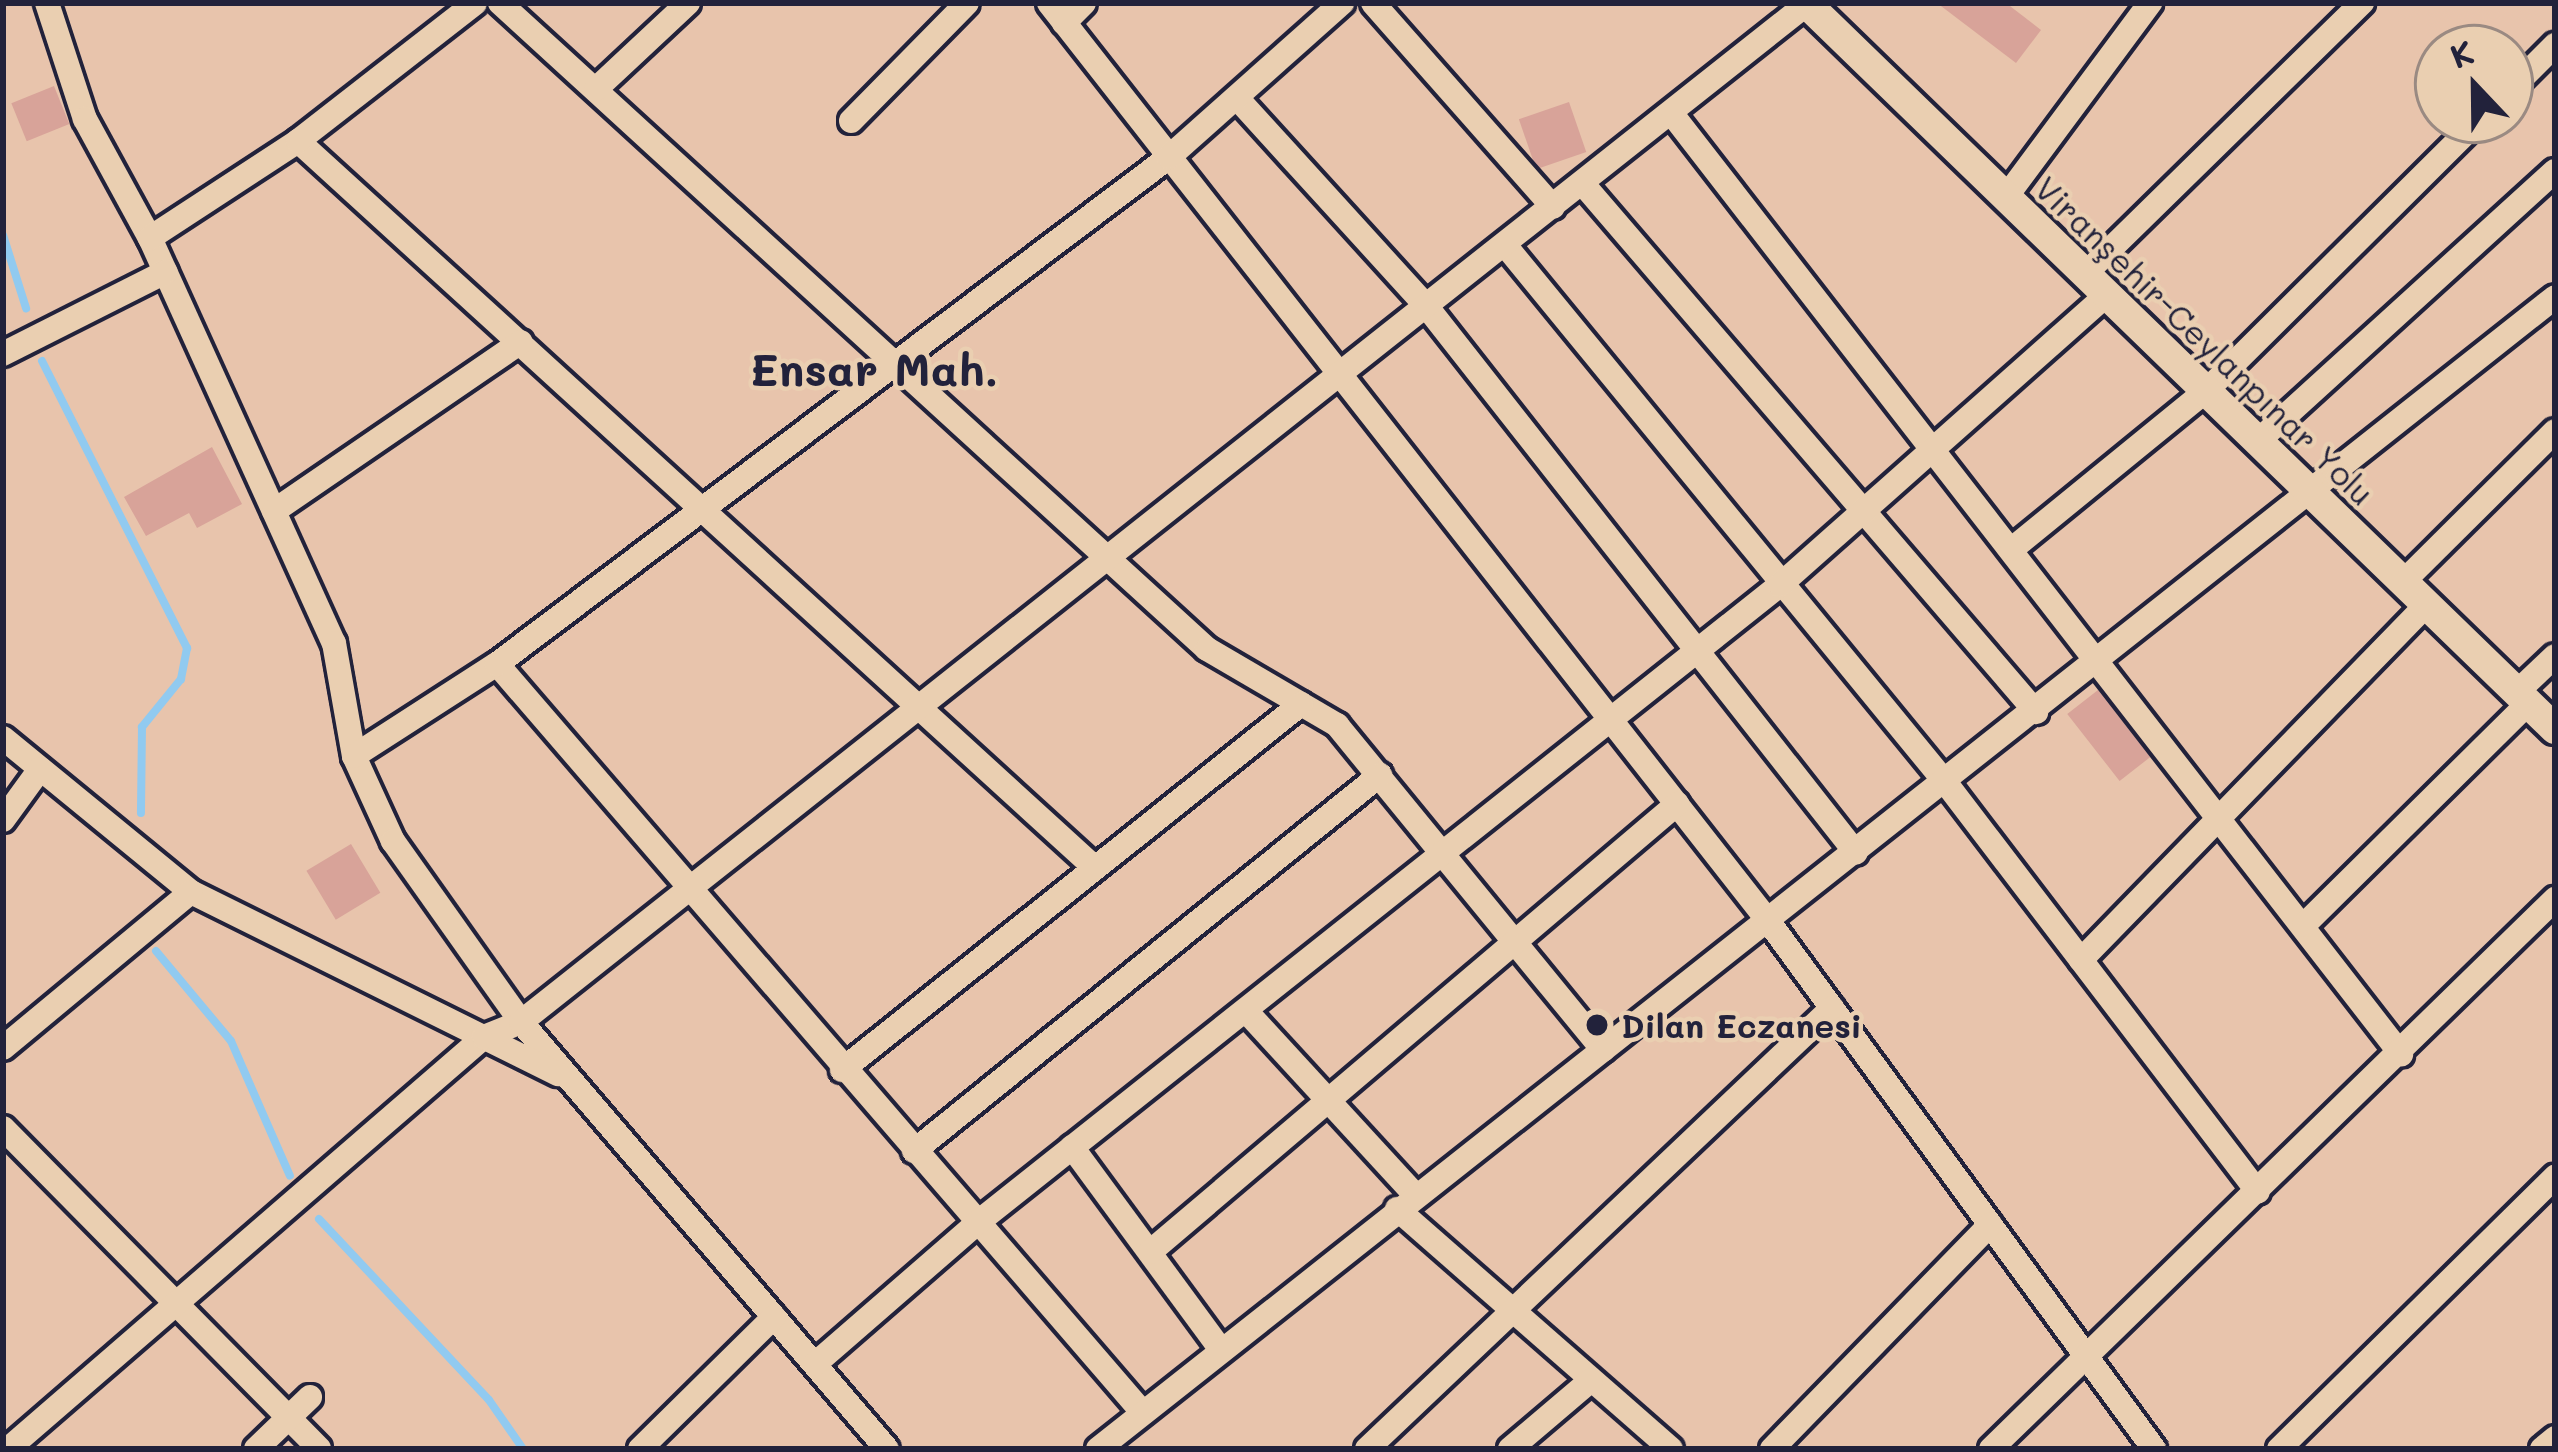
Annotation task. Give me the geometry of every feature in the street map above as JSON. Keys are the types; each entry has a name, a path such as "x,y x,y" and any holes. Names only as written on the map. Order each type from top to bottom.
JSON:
{"main road":[{"name":"Viranşehir-Ceylanpınar Yolu","path":"1806,4 2555,729"}],"street":[{"path":"47,3 86,119 150,238 334,643 354,756 392,841 521,1022 887,1449"},
{"path":"500,3 901,360 1207,649 1337,725 1604,1050"},
{"path":"596,88 688,3"},
{"path":"851,121 967,3"},
{"path":"1084,3 1056,13 1769,922 2088,1360 2145,1446"},
{"path":"354,756 497,664 701,505 1169,157 1342,3"},
{"path":"1373,3 1553,207"},
{"path":"2006,197 2150,3"},
{"path":"815,1364 977,1223 1780,586 1934,450 2362,3"},
{"path":"8,1449 484,1037 521,1022 1806,4"},
{"path":"150,238 298,141 469,5"},
{"path":"1237,98 1427,307 1856,854"},
{"path":"1672,114 2222,817 2401,1054"},
{"path":"298,141 923,706 1095,868"},
{"path":"2012,549 2206,391 2455,144"},
{"path":"2258,442 2555,171"},
{"path":"1583,184 1859,516 2036,712"},
{"path":"1505,245 1946,783 2258,1192"},
{"path":"3,353 166,272"},
{"path":"1098,1449 1406,1202 2312,494 2555,297"},
{"path":"274,511 521,342"},
{"path":"2403,582 2555,431"},
{"path":"2081,960 2426,604"},
{"path":"2304,925 2522,698 2555,656"},
{"path":"497,664 686,892 1143,1412"},
{"path":"842,1070 1301,704"},
{"path":"3,738 191,892 572,1080"},
{"path":"3,820 40,769"},
{"path":"914,1151 1380,775"},
{"path":"1150,1252 1677,804"},
{"path":"3,1048 191,892"},
{"path":"1990,1449 2088,1360 2555,899"},
{"path":"1367,1449 1507,1306 1832,1008"},
{"path":"1246,1011 1327,1099 1406,1202 1507,1306 1654,1444"},
{"path":"3,1128 179,1301 286,1420 319,1449"},
{"path":"1072,1147 1221,1350"},
{"path":"2279,1449 2555,1177"},
{"path":"1772,1449 1990,1225"},
{"path":"640,1449 774,1317"},
{"path":"1510,1449 1591,1380"},
{"path":"256,1449 310,1397"},
{"path":"2542,1449 2555,1438"}],"building":[{"path":"1937,3 2006,3 2041,30 2016,63"},
{"path":"54,86 69,124 27,141 11,103"},
{"path":"1569,102 1586,152 1536,169 1519,119"},
{"path":"212,447 242,504 197,528 189,513 146,536 124,497"},
{"path":"2098,690 2150,757 2120,781 2067,714"},
{"path":"351,844 380,893 336,920 306,871"}],"waterway":[{"path":"3,235 26,308"},
{"path":"42,361 187,648 181,679 142,727 141,813"},
{"path":"156,951 231,1041 290,1176"},
{"path":"319,1219 489,1400 523,1449"}],"place":[{"name":"Dilan Eczanesi","path":"1597,1025"}],"district":[{"name":"Ensar Mah.","path":"874,369"}]}
